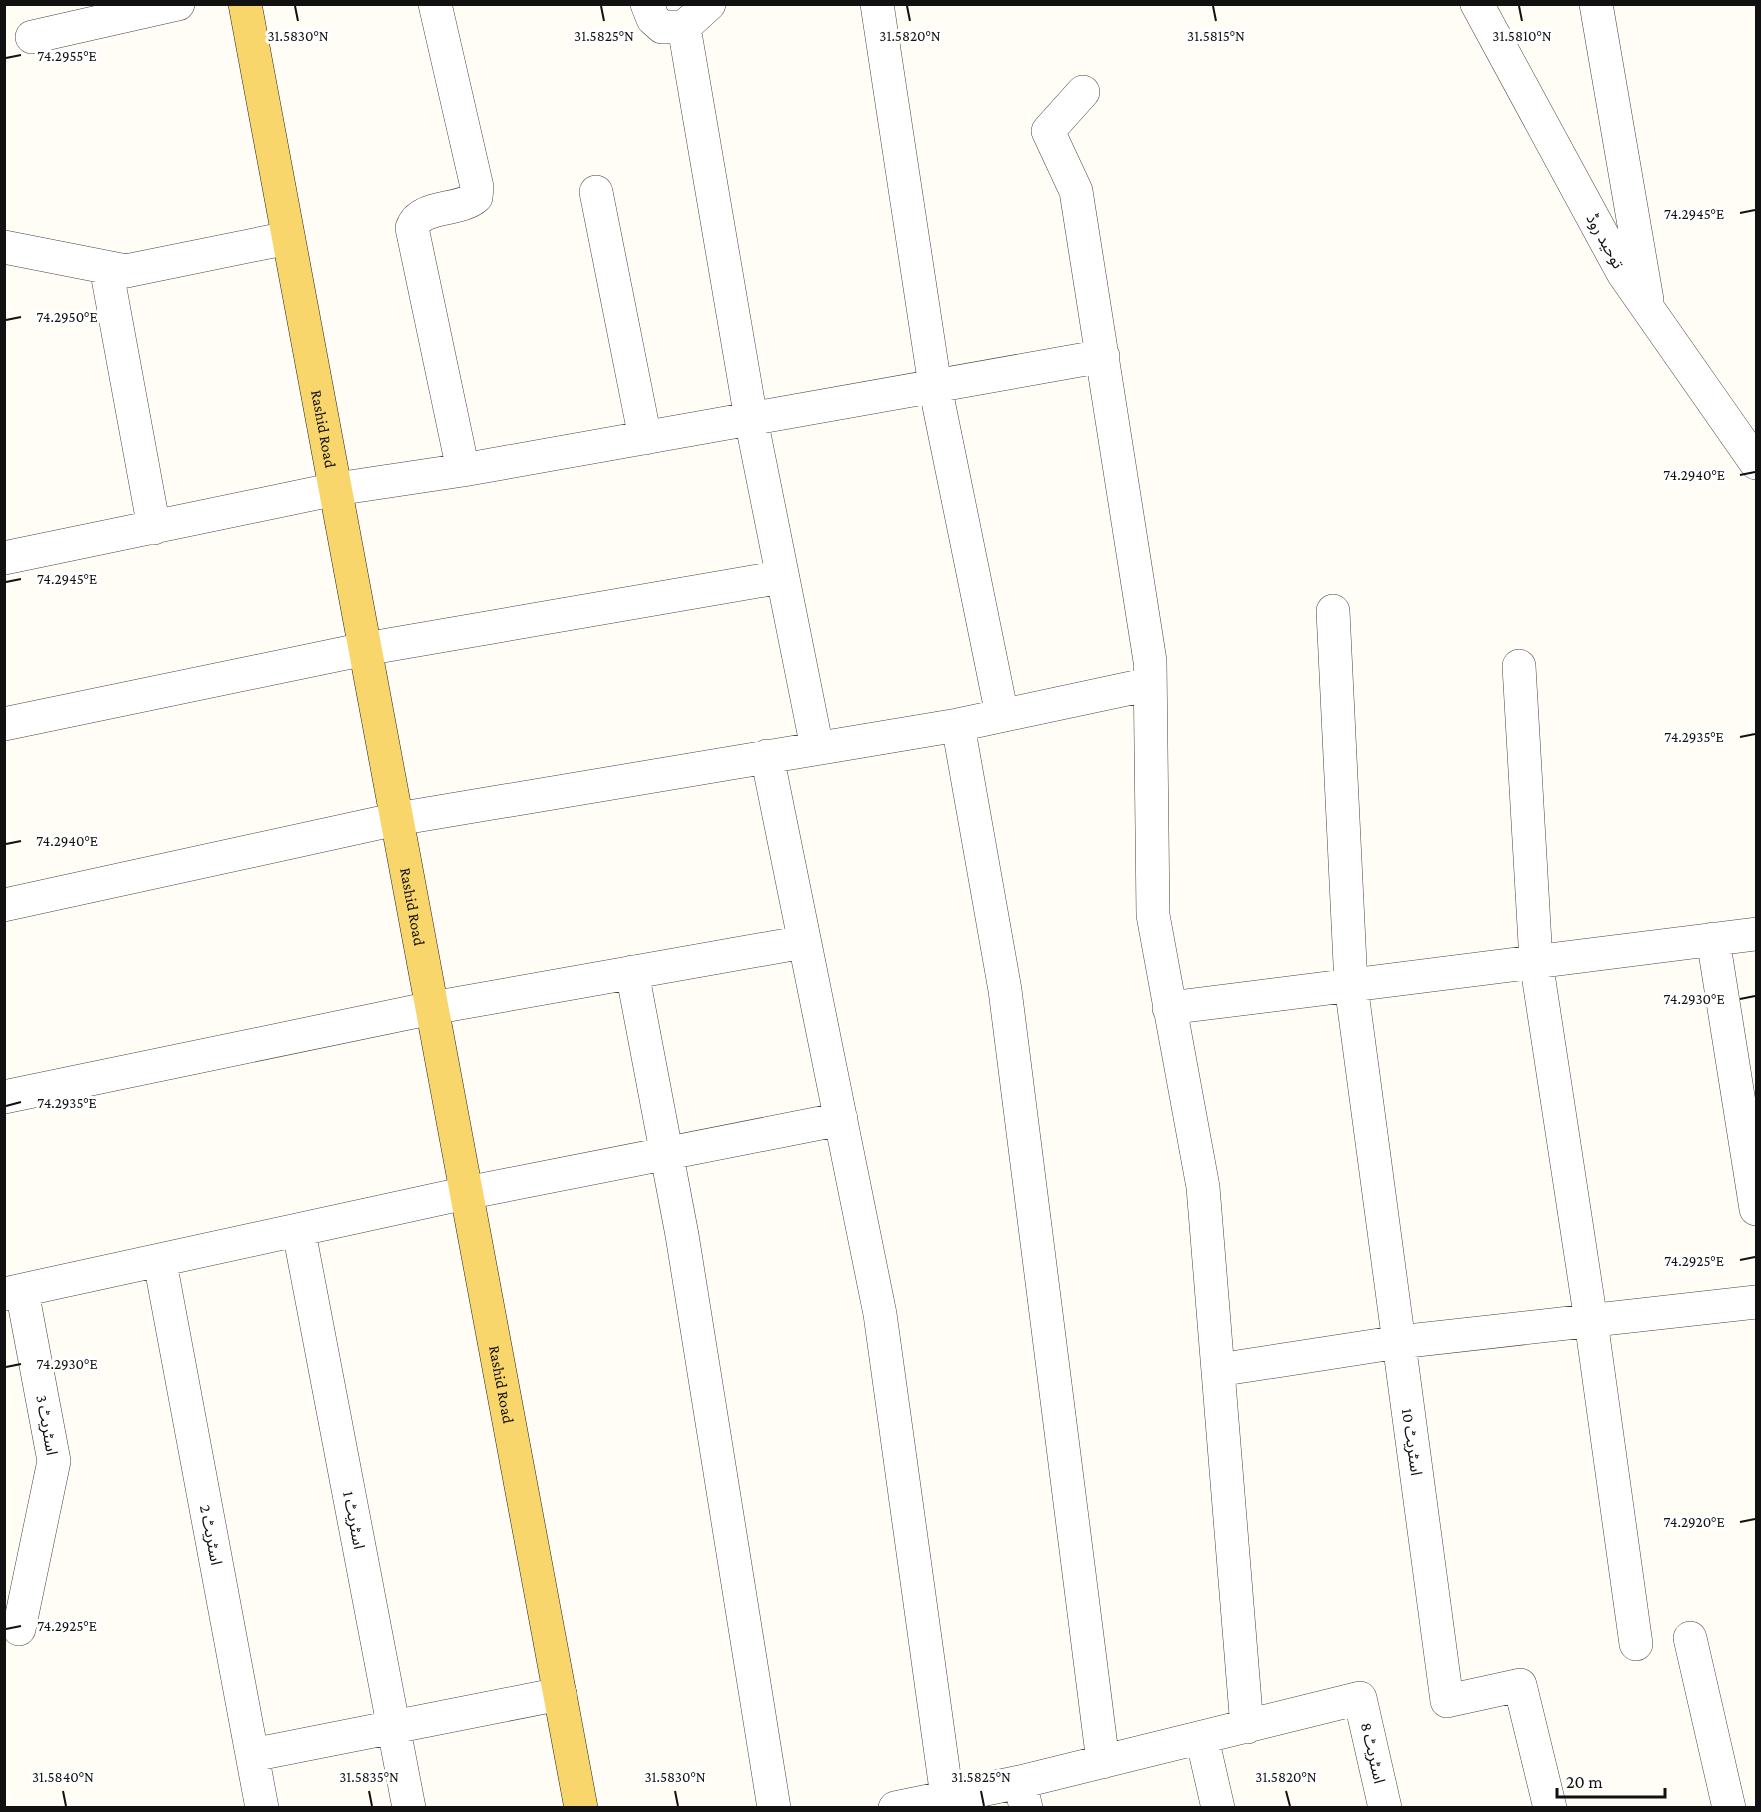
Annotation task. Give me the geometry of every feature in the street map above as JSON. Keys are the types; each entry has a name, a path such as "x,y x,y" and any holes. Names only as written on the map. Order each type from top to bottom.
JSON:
{"main road":[{"name":"Rashid Road","path":"244,4 581,1808"}],"street":[{"path":"32,37 178,4"},
{"path":"435,4 477,187 476,197 469,204 422,214 415,220 412,228 463,470"},
{"path":"647,4 653,19 662,27 684,27 709,4"},
{"path":"877,4 934,386 1002,715"},
{"name":"توحید روڈ","path":"1477,4 1623,273 1756,463"},
{"path":"1596,4 1649,310"},
{"path":"684,27 751,419 817,748"},
{"path":"895,1808 947,1797 1023,1795 1103,1762 1247,1727 1203,1187 1153,915 1150,661 1076,191 1048,131 1083,92"},
{"path":"596,192 645,438"},
{"path":"4,247 126,271 288,238"},
{"path":"106,267 154,528"},
{"path":"4,558 336,489 463,470 1103,356"},
{"path":"4,724 365,649 783,577"},
{"name":"اسٹریٹ 10","path":"1333,611 1351,985 1447,1701 1520,1685 1550,1808"},
{"path":"1519,666 1536,961 1591,1321 1636,1644"},
{"path":"4,905 397,819 958,725 1150,684"},
{"path":"958,725 1005,990 1103,1762"},
{"path":"767,756 880,1314 947,1797"},
{"path":"1169,1008 1756,934"},
{"path":"1713,939 1756,1209"},
{"path":"4,1097 432,1008 804,942"},
{"path":"632,972 699,1334 774,1808"},
{"path":"13,1292 299,1232 466,1193 841,1119"},
{"name":"اسٹریٹ 1","path":"299,1232 409,1808"},
{"name":"اسٹریٹ 2","path":"160,1262 262,1808"},
{"name":"اسٹریٹ 3","path":"13,1292 54,1461 19,1629"},
{"path":"1218,1370 1399,1342 1756,1302"},
{"path":"1690,1638 1729,1808"},
{"path":"252,1755 560,1694"},
{"name":"اسٹریٹ 8","path":"1247,1727 1360,1698 1385,1808"},
{"path":"1202,1738 1218,1808"}]}
